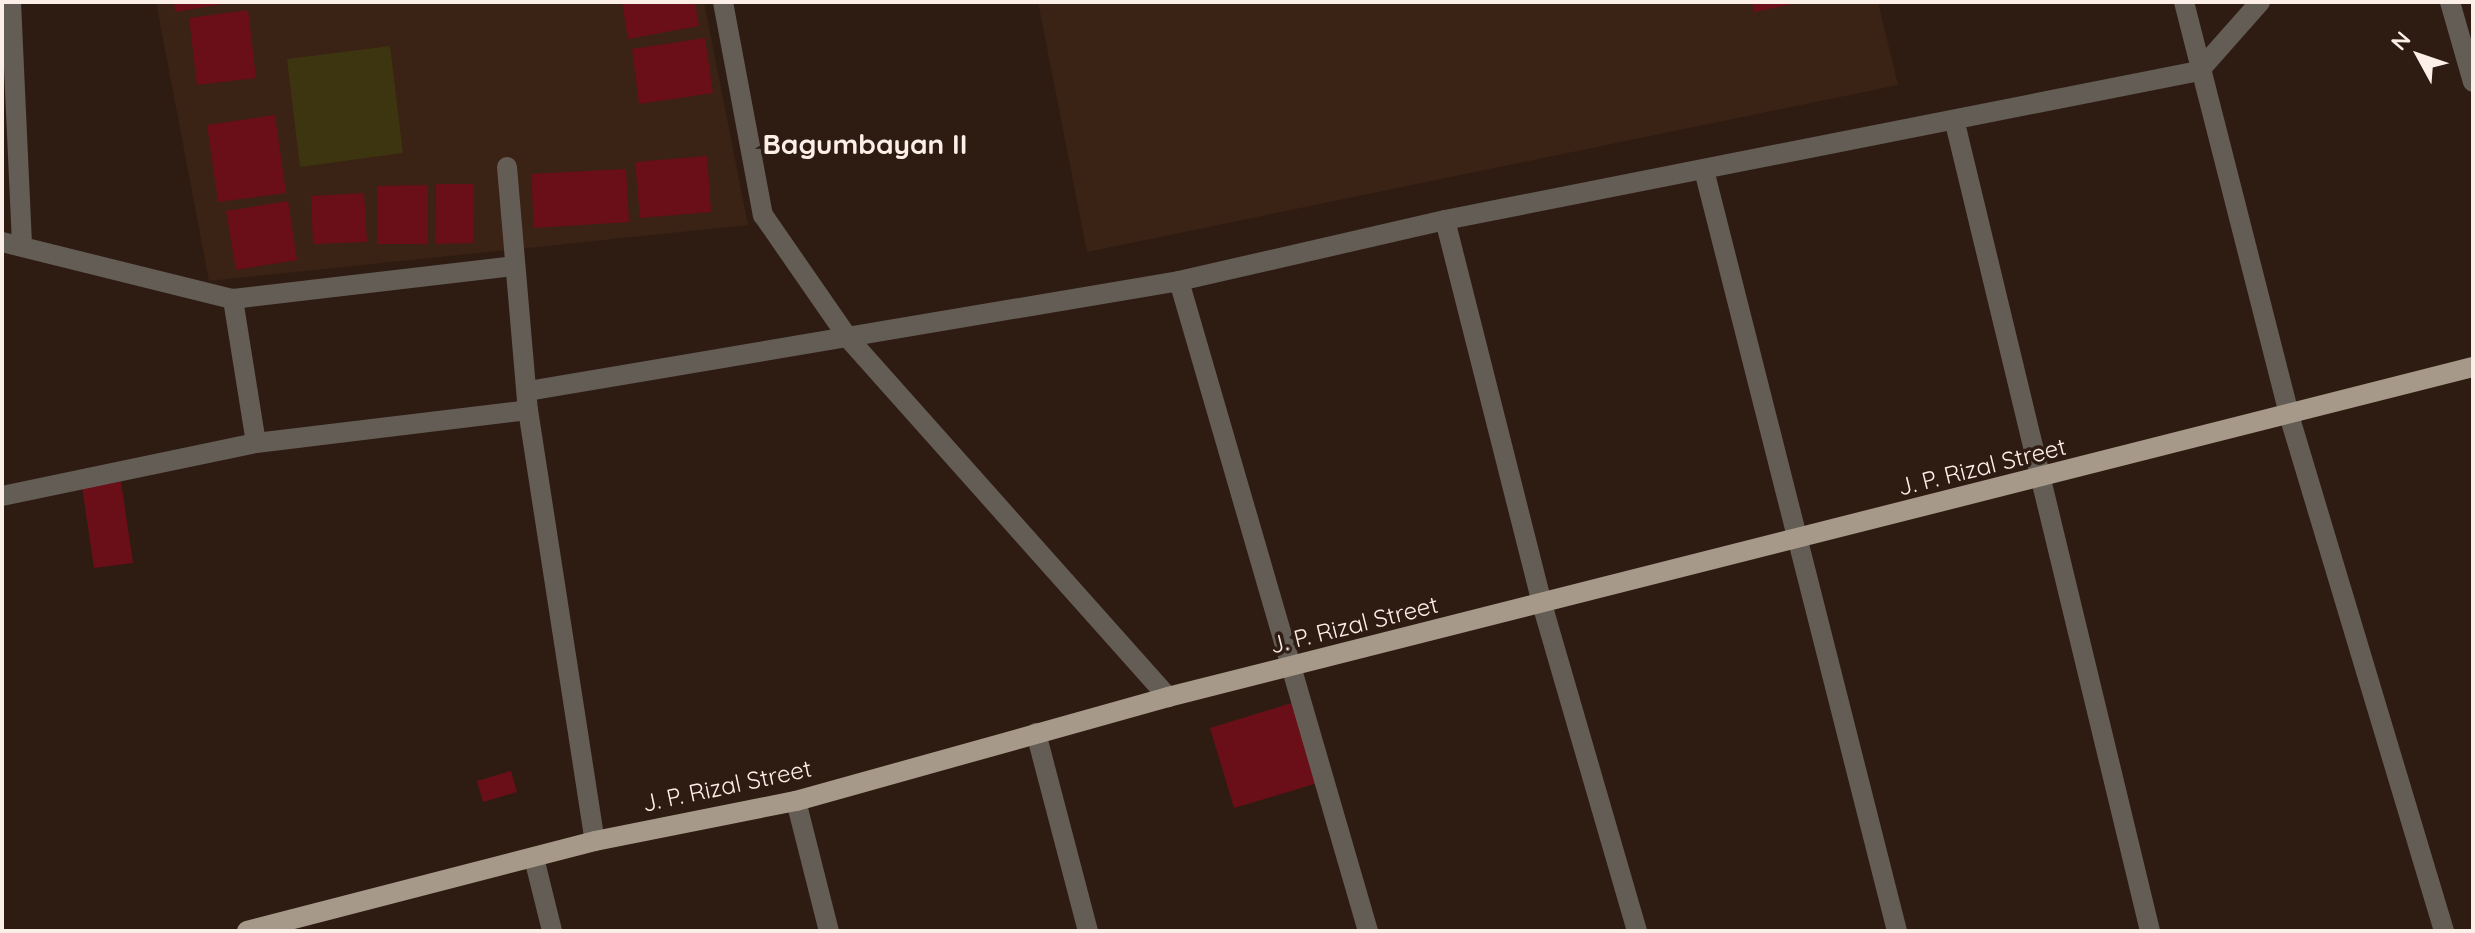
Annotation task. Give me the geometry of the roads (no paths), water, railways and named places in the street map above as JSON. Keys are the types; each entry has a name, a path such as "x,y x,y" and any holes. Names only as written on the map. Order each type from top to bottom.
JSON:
{"main road":[{"name":"J. P. Rizal Street","path":"247,931 280,927 595,841 796,801 1168,697 1296,668 1795,542 2473,367"}],"street":[{"path":"11,2 12,244 233,299 513,266"},
{"path":"723,2 763,215 849,339 1168,697"},
{"path":"2184,2 2199,71 2289,415 2444,931"},
{"path":"2,496 256,443 528,400 1179,281 1445,220 1955,123 2199,71 2260,2"},
{"path":"2450,2 2473,82"},
{"path":"1955,123 2150,931"},
{"path":"507,167 513,266 528,400 595,841"},
{"path":"1704,170 1795,542 1897,931"},
{"path":"1445,220 1542,604 1637,931"},
{"path":"1179,281 1296,668 1368,931"},
{"path":"233,299 256,443"},
{"path":"1036,733 1088,931"},
{"path":"796,801 829,931"},
{"path":"534,858 552,931"}],"district":[{"name":"Bagumbayan II","path":"865,144"}]}
